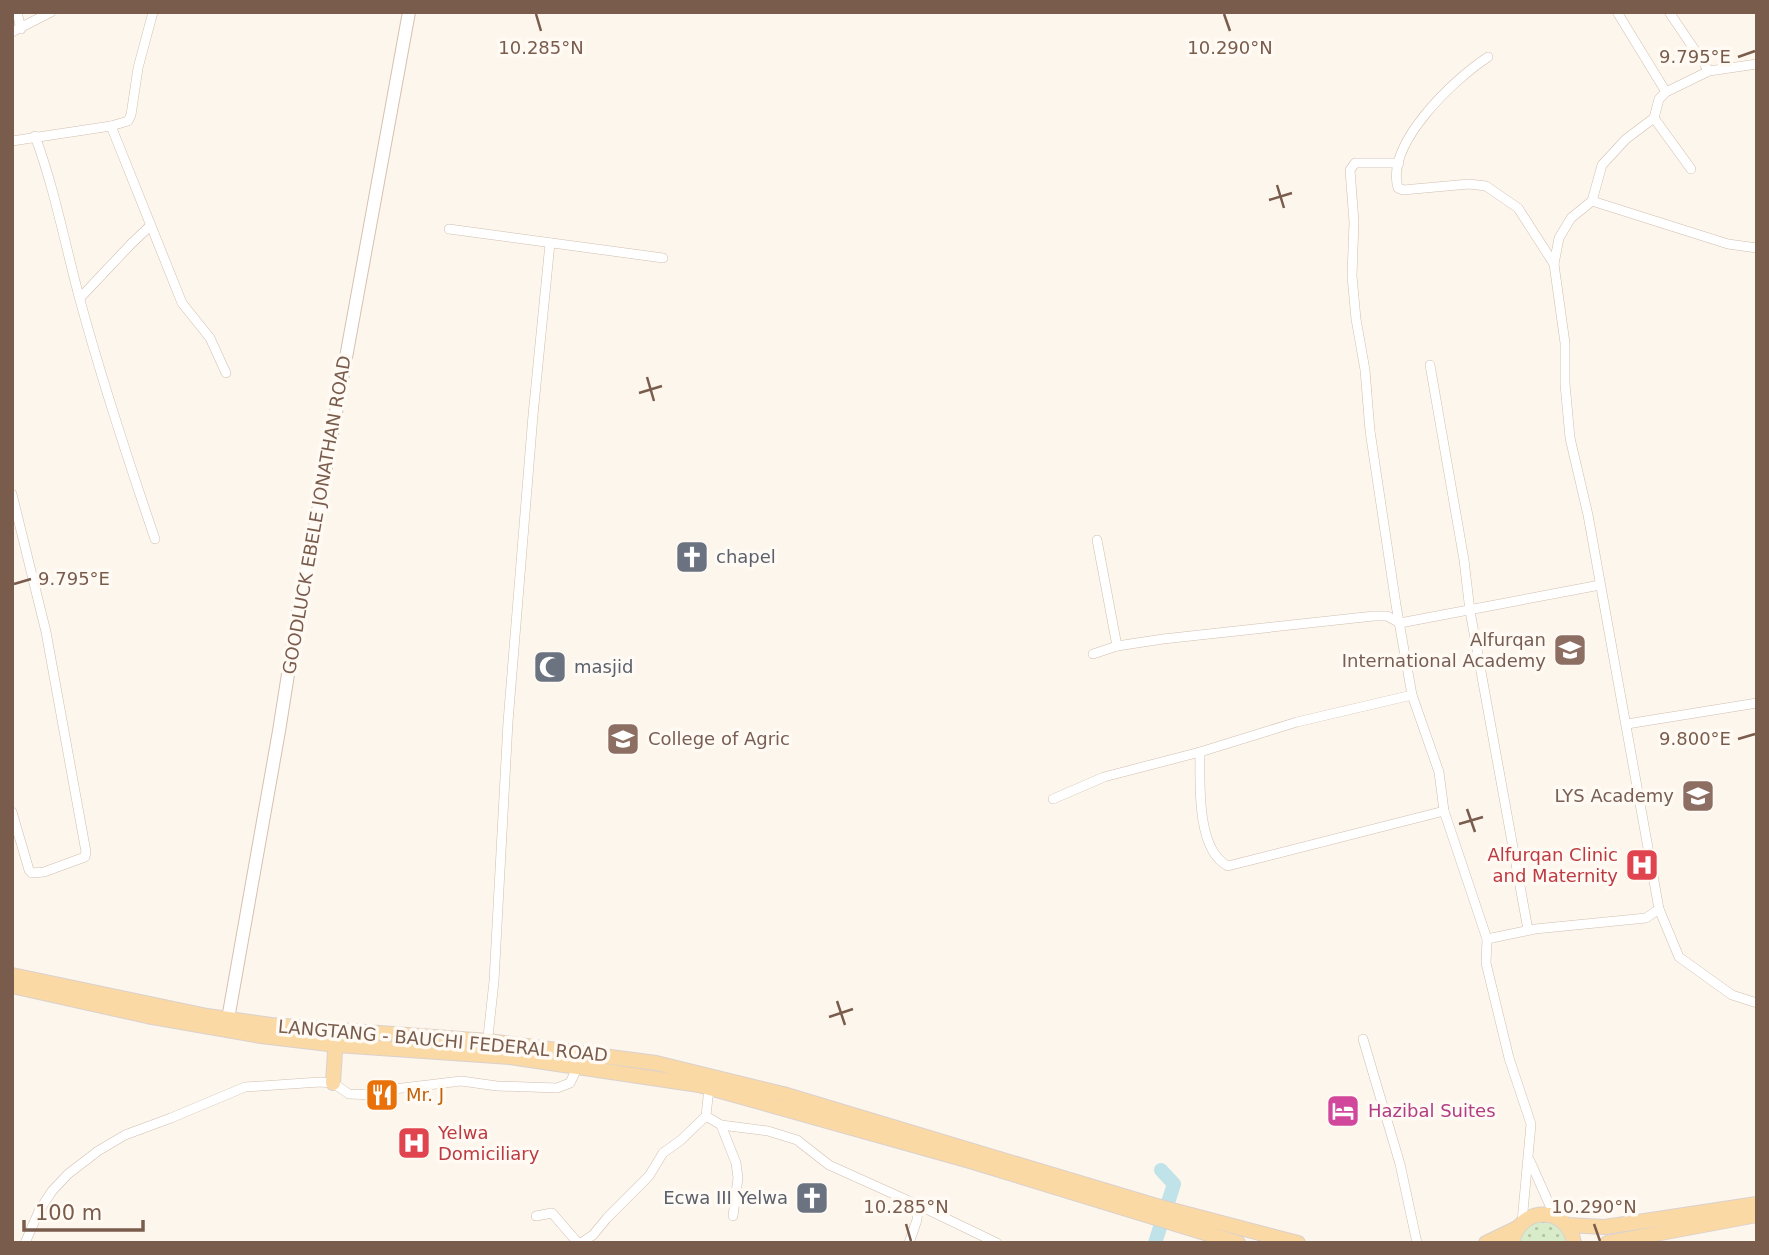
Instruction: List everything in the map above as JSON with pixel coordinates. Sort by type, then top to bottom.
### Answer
[{"type":"main road","name":"GOODLUCK EBELE JONATHAN ROAD","points":[[228,1019],[299,605],[409,12]]},
{"type":"main road","name":"LANGTANG - BAUCHI FEDERAL ROAD","points":[[12,975],[336,1038]]},
{"type":"main road","points":[[12,986],[147,1016],[261,1035],[487,1048],[709,1088],[1150,1211],[1298,1243]]},
{"type":"main road","points":[[333,1083],[336,1038]]},
{"type":"main road","name":"LANGTANG - BAUCHI FEDERAL ROAD","points":[[487,1048],[596,1054],[709,1075],[783,1094],[1150,1211]]},
{"type":"main road","points":[[1486,1243],[1534,1216],[1605,1227],[1757,1203]]},
{"type":"main road","points":[[1607,1243],[1757,1215]]},
{"type":"main road","points":[[1173,1217],[1238,1243]]},
{"type":"main road","points":[[1561,1221],[1574,1243]]},
{"type":"main road","points":[[1512,1243],[1520,1225]]},
{"type":"street","points":[[16,12],[16,31],[51,12]]},
{"type":"street","points":[[12,141],[111,126],[131,118],[139,60],[153,12]]},
{"type":"street","points":[[1617,12],[1666,92]]},
{"type":"street","points":[[1669,12],[1709,71]]},
{"type":"street","points":[[1488,57],[1454,85],[1411,132],[1399,163],[1397,185],[1398,188],[1469,184],[1486,186],[1512,202],[1527,218],[1554,264]]},
{"type":"street","points":[[1757,64],[1709,71],[1666,92],[1659,99],[1654,118],[1626,139],[1602,165],[1592,201],[1571,218],[1559,238],[1554,264],[1565,343],[1565,384],[1570,438],[1588,515],[1659,909],[1679,957],[1732,995],[1757,1003]]},
{"type":"street","points":[[1654,118],[1691,169]]},
{"type":"street","points":[[111,126],[182,303],[210,338],[226,373]]},
{"type":"street","points":[[34,136],[50,178],[79,299],[155,539]]},
{"type":"street","points":[[1399,163],[1352,165],[1349,176],[1354,222],[1352,276],[1356,319],[1365,370],[1370,431],[1412,695],[1439,772],[1444,811],[1487,939],[1486,963],[1509,1058],[1531,1124],[1520,1225]]},
{"type":"street","points":[[1592,201],[1728,244],[1757,248]]},
{"type":"street","points":[[79,299],[150,226]]},
{"type":"street","points":[[449,229],[663,258]]},
{"type":"street","points":[[487,1048],[494,981],[508,722],[550,243]]},
{"type":"street","points":[[1430,365],[1464,560],[1469,611],[1528,930]]},
{"type":"street","points":[[12,494],[46,632],[85,857],[44,872],[32,873],[12,812]]},
{"type":"street","points":[[1097,540],[1117,646]]},
{"type":"street","points":[[1093,654],[1117,646],[1374,615],[1387,616],[1400,623],[1600,585]]},
{"type":"street","points":[[1053,799],[1104,777],[1200,752],[1297,722],[1412,695]]},
{"type":"street","points":[[1627,724],[1757,703]]},
{"type":"street","points":[[1200,752],[1206,837],[1219,862],[1228,866],[1444,811]]},
{"type":"street","points":[[1487,939],[1528,930],[1646,918],[1659,909]]},
{"type":"street","points":[[1363,1039],[1400,1164],[1417,1243]]},
{"type":"street","points":[[25,1243],[39,1211],[52,1191],[68,1174],[98,1151],[125,1135],[245,1087],[333,1083],[349,1094],[375,1095],[386,1090],[461,1081],[497,1086],[558,1088],[570,1083],[578,1066]]},
{"type":"street","points":[[536,1216],[552,1213],[580,1243],[593,1235],[649,1176],[663,1153],[706,1116],[709,1088]]},
{"type":"street","points":[[706,1116],[721,1125],[768,1131],[797,1140],[829,1165],[997,1243]]},
{"type":"street","points":[[721,1125],[736,1163],[738,1178],[733,1216]]},
{"type":"street","points":[[1529,1158],[1561,1221]]},
{"type":"street","points":[[909,1243],[917,1220],[918,1205]]},
{"type":"green space","points":[[1533,1220],[1559,1223],[1570,1243],[1516,1243]]},
{"type":"waterway","points":[[1155,1243],[1174,1184],[1161,1170]]},
{"type":"place","name":"chapel","points":[[692,557]]},
{"type":"place","name":"Alfurqan International Academy","points":[[1570,650]]},
{"type":"place","name":"masjid","points":[[550,667]]},
{"type":"place","name":"College of Agric","points":[[623,739]]},
{"type":"place","name":"LYS Academy","points":[[1698,796]]},
{"type":"place","name":"Alfurqan Clinic and Maternity","points":[[1642,865]]},
{"type":"place","name":"Mr. J","points":[[382,1095]]},
{"type":"place","name":"Hazibal Suites","points":[[1343,1111]]},
{"type":"place","name":"Yelwa Domiciliary","points":[[414,1143]]},
{"type":"place","name":"Ecwa III Yelwa","points":[[812,1198]]}]
